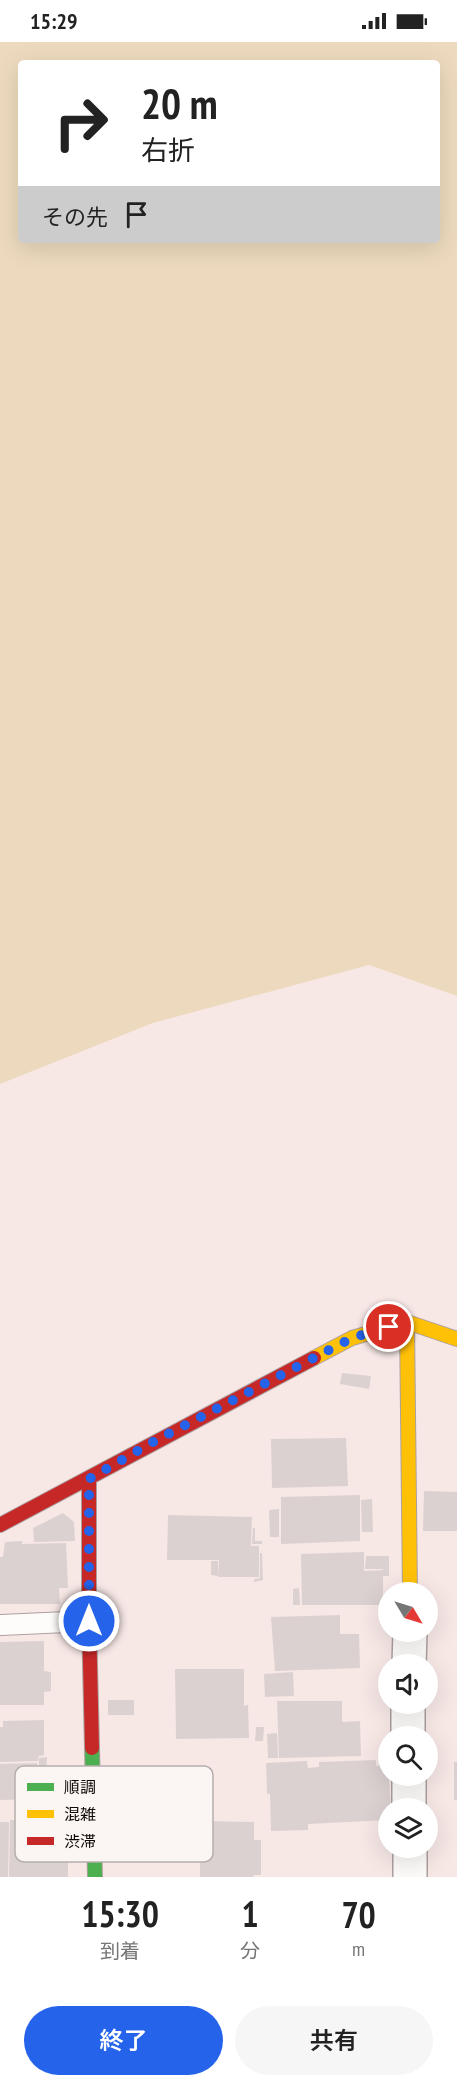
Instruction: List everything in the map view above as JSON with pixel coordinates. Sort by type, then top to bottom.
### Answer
[{"type":"street","points":[[0,1525],[352,1338],[407,1322],[457,1339]]},
{"type":"street","points":[[407,1322],[410,1582]]},
{"type":"street","points":[[89,1479],[92,1766]]},
{"type":"street","points":[[410,1858],[410,1877]]},
{"type":"street","points":[[95,1862],[95,1877]]},
{"type":"lane","points":[[1,1625],[89,1621]]},
{"type":"shaded area","points":[[0,42],[457,42],[457,996],[369,965],[153,1023],[0,1084]]},
{"type":"building","points":[[342,1373],[371,1376],[369,1389],[340,1384]]},
{"type":"building","points":[[346,1438],[348,1486],[272,1488],[271,1439]]},
{"type":"building","points":[[424,1491],[457,1492],[457,1531],[423,1531]]},
{"type":"building","points":[[360,1495],[360,1541],[281,1544],[281,1497]]},
{"type":"building","points":[[372,1499],[373,1532],[362,1532],[361,1500]]},
{"type":"building","points":[[279,1509],[279,1537],[270,1537],[269,1510]]},
{"type":"building","points":[[63,1513],[74,1522],[75,1541],[34,1542],[33,1528]]},
{"type":"building","points":[[168,1515],[252,1517],[251,1546],[259,1546],[259,1577],[218,1577],[219,1560],[167,1560]]},
{"type":"building","points":[[253,1528],[255,1528],[255,1541],[262,1541],[262,1544],[252,1544]]},
{"type":"building","points":[[22,1541],[22,1544],[66,1543],[68,1588],[59,1588],[60,1604],[0,1604],[0,1557],[3,1557],[5,1542]]},
{"type":"building","points":[[364,1552],[364,1571],[383,1570],[365,1569],[366,1556],[389,1556],[389,1576],[383,1576],[383,1582],[378,1582],[378,1605],[302,1605],[301,1554]]},
{"type":"building","points":[[260,1553],[262,1553],[263,1580],[254,1582],[254,1579],[260,1578]]},
{"type":"building","points":[[211,1561],[218,1561],[218,1576],[211,1575]]},
{"type":"building","points":[[299,1588],[300,1605],[293,1605],[293,1589]]},
{"type":"building","points":[[340,1615],[340,1634],[359,1634],[360,1668],[275,1671],[271,1617]]},
{"type":"building","points":[[44,1641],[44,1671],[51,1672],[51,1691],[44,1692],[44,1705],[0,1705],[0,1642]]},
{"type":"building","points":[[175,1669],[244,1669],[244,1706],[248,1705],[249,1738],[176,1739]]},
{"type":"building","points":[[293,1672],[294,1696],[265,1697],[264,1674]]},
{"type":"building","points":[[108,1700],[134,1700],[134,1715],[108,1715]]},
{"type":"building","points":[[277,1701],[342,1701],[342,1722],[360,1721],[361,1756],[279,1758]]},
{"type":"building","points":[[44,1720],[44,1755],[39,1756],[39,1754],[38,1761],[0,1762],[0,1727],[3,1727],[3,1721]]},
{"type":"building","points":[[256,1727],[264,1727],[263,1741],[255,1741]]},
{"type":"building","points":[[277,1733],[278,1758],[268,1758],[267,1734]]},
{"type":"building","points":[[47,1757],[46,1766],[39,1766],[39,1758]]},
{"type":"building","points":[[376,1760],[378,1786],[389,1786],[390,1798],[378,1798],[378,1820],[308,1824],[308,1830],[271,1831],[266,1763],[307,1761],[308,1768],[319,1767],[319,1762]]},
{"type":"building","points":[[454,1762],[457,1762],[457,1800],[454,1800]]},
{"type":"building","points":[[37,1763],[37,1766],[15,1766],[15,1800],[0,1800],[0,1764]]},
{"type":"building","points":[[10,1820],[15,1820],[15,1862],[68,1862],[68,1877],[9,1877]]},
{"type":"building","points":[[213,1821],[254,1822],[254,1840],[261,1840],[261,1875],[200,1877],[200,1862],[213,1862]]},
{"type":"building","points":[[0,1822],[9,1822],[8,1877],[0,1877]]},
{"type":"traffic: fast","points":[[92,1748],[92,1766]]},
{"type":"traffic: fast","points":[[95,1862],[95,1877]]},
{"type":"traffic: slow","points":[[407,1322],[410,1582]]},
{"type":"traffic: slow","points":[[314,1358],[352,1338],[407,1322],[457,1339]]},
{"type":"traffic: jam","points":[[0,1525],[314,1358]]},
{"type":"traffic: jam","points":[[89,1479],[92,1748]]},
{"type":"route","points":[[89,1621],[89,1479],[151,1443],[352,1338],[389,1327]]}]
